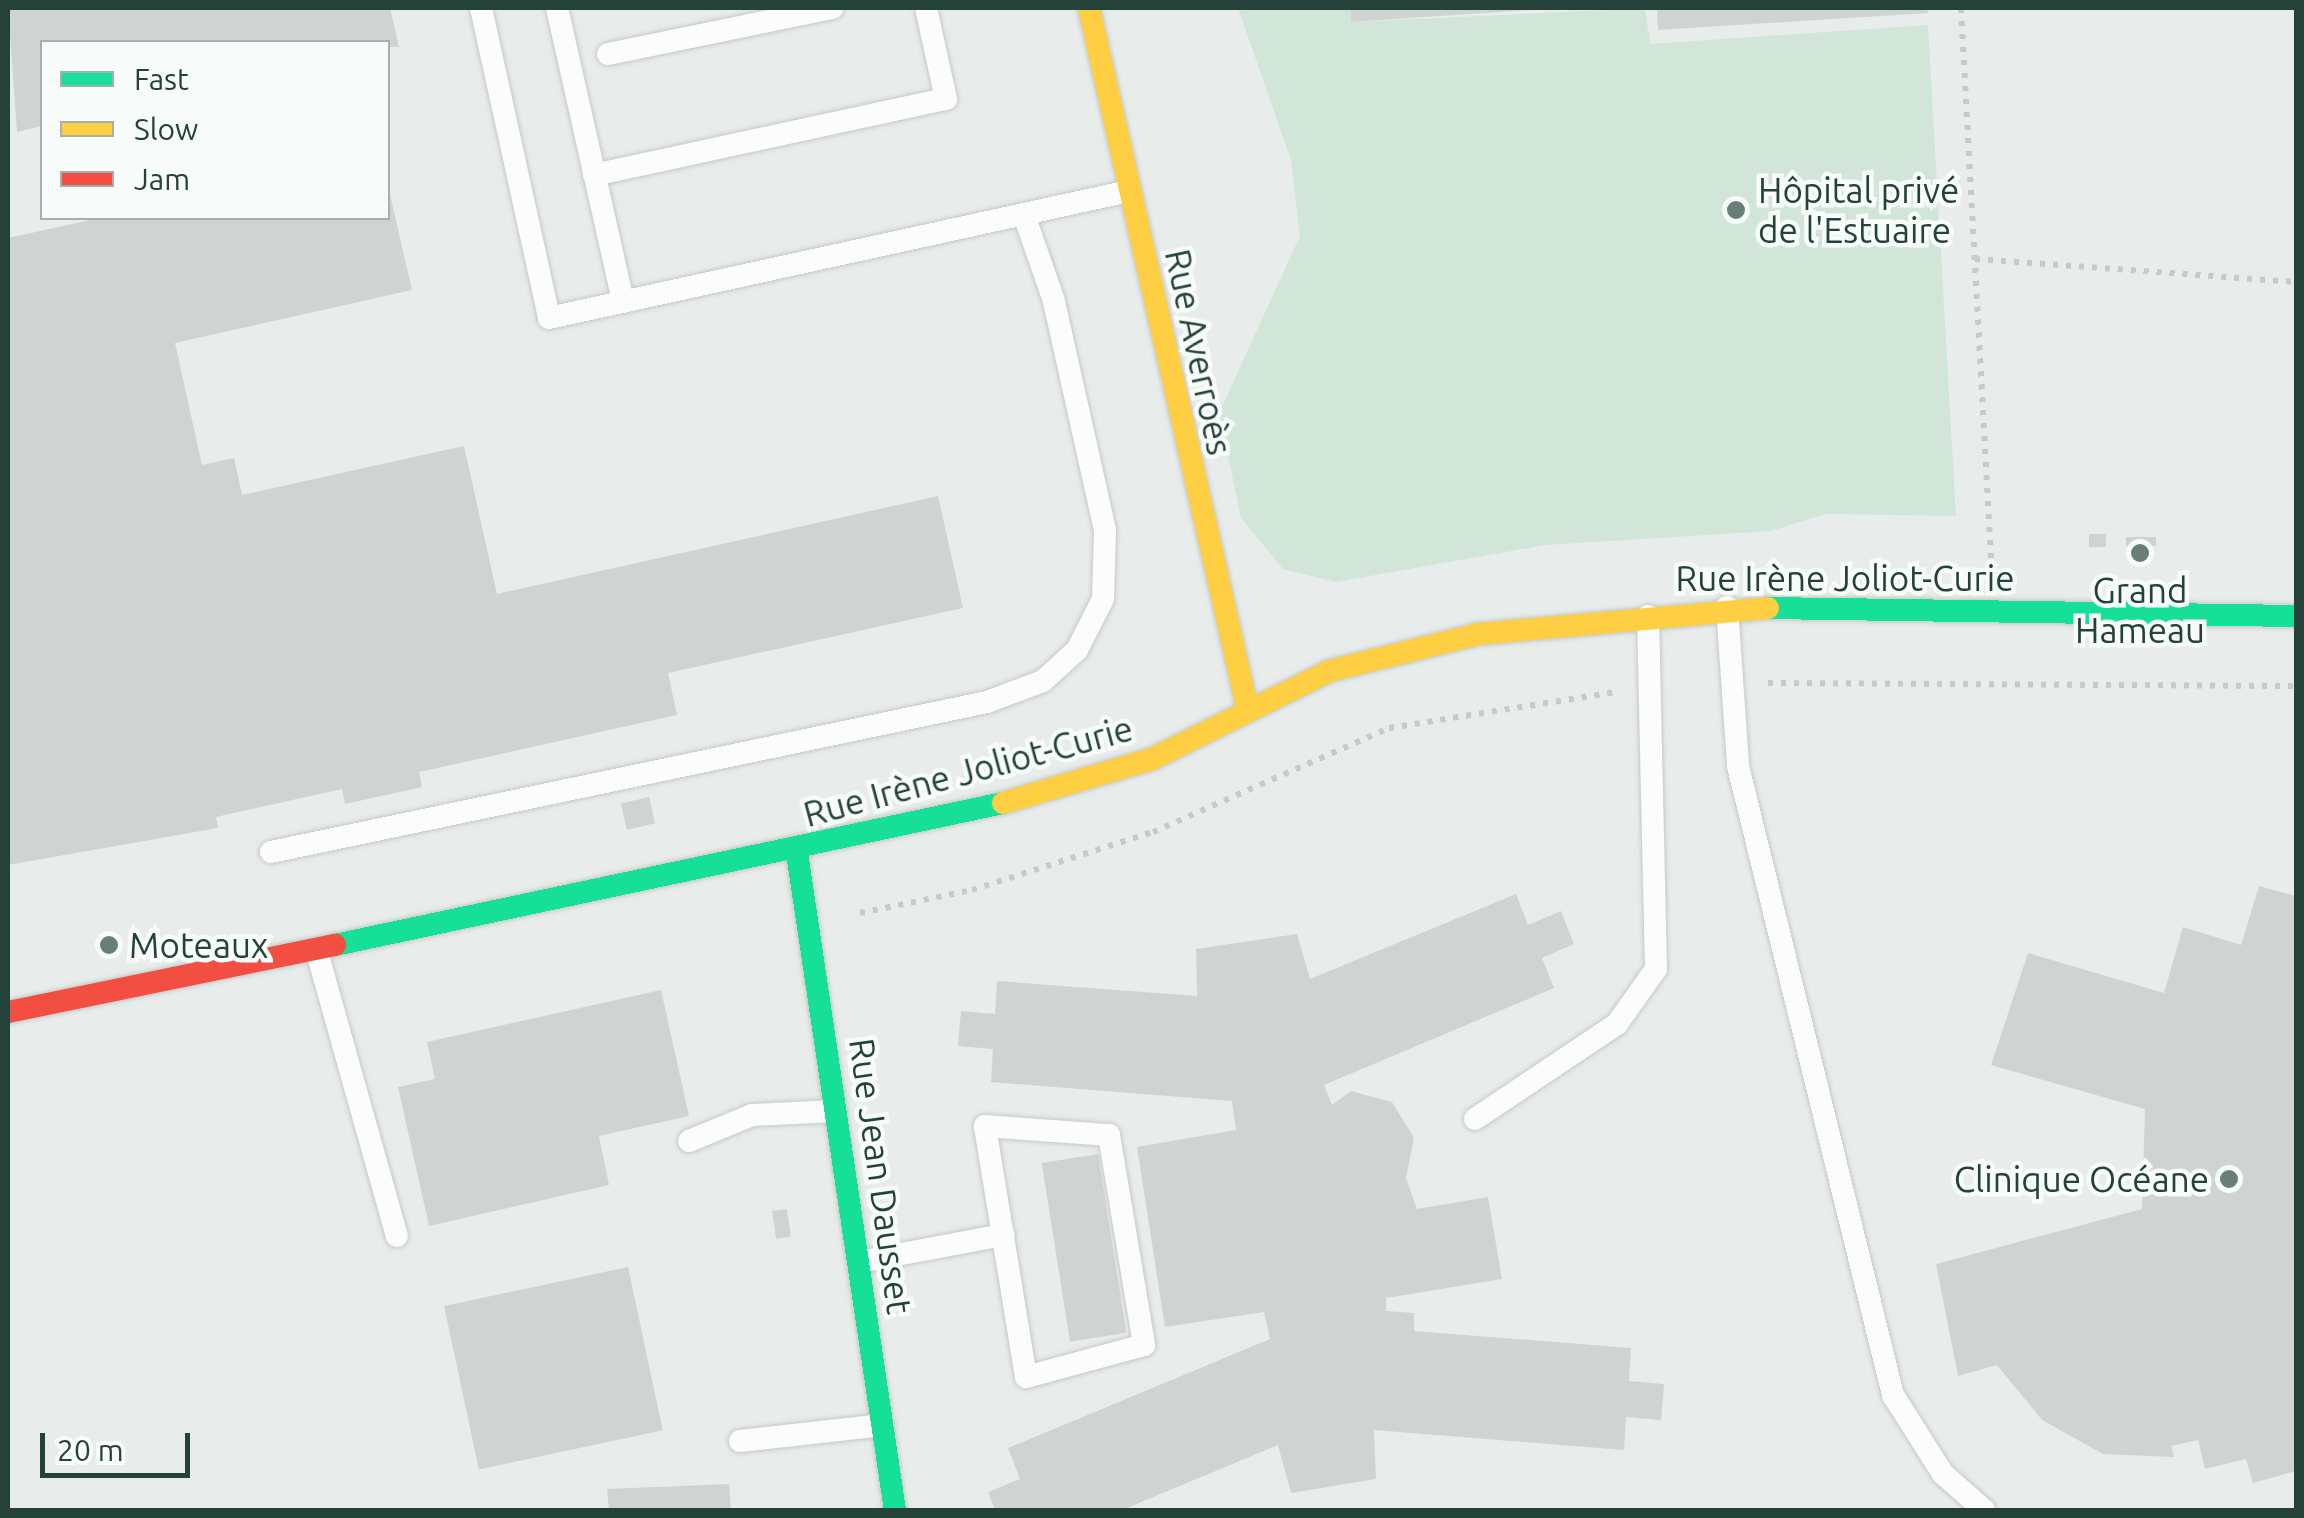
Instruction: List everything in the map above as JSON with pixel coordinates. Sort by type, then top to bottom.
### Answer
[{"type":"street","name":"Rue Averroès","points":[[1089,8],[1248,711]]},
{"type":"street","name":"Rue Irène Joliot-Curie","points":[[8,1012],[797,853],[1057,790],[1152,760],[1248,711],[1374,658],[1648,612],[1726,607],[2296,616]]},
{"type":"street","name":"Rue Jean Dausset","points":[[797,853],[895,1510]]},
{"type":"lane","points":[[481,8],[549,318],[1129,191]]},
{"type":"lane","points":[[557,8],[623,302]]},
{"type":"lane","points":[[608,54],[832,8]]},
{"type":"lane","points":[[594,176],[946,99],[926,8]]},
{"type":"lane","points":[[271,852],[987,702],[1043,680],[1078,650],[1104,599],[1105,530],[1054,301],[1024,214]]},
{"type":"lane","points":[[1726,607],[1738,766],[1893,1395],[1942,1474],[1984,1510]]},
{"type":"lane","points":[[1476,1119],[1617,1024],[1656,969],[1653,688],[1648,612]]},
{"type":"lane","points":[[317,952],[397,1236]]},
{"type":"lane","points":[[690,1141],[752,1115],[836,1111]]},
{"type":"lane","points":[[985,1126],[1109,1134],[1144,1345],[1026,1376],[1003,1234],[985,1126]]},
{"type":"lane","points":[[858,1262],[1003,1234]]},
{"type":"lane","points":[[740,1441],[883,1425]]},
{"type":"path","points":[[1960,8],[1994,614]]},
{"type":"path","points":[[1975,259],[2296,282]]},
{"type":"path","points":[[1731,682],[2296,686]]},
{"type":"path","points":[[810,924],[1079,857],[1389,728],[1653,688]]},
{"type":"green space","name":"Hôpital privé de l'Estuaire","points":[[1238,8],[1351,8],[1352,22],[1645,8],[1650,44],[1928,25],[1956,516],[1826,514],[1771,531],[1546,545],[1336,582],[1283,569],[1241,518],[1219,413],[1300,236],[1291,160]]},
{"type":"building","points":[[8,8],[390,8],[399,47],[390,47],[390,40],[40,40],[40,126],[17,132]]},
{"type":"building","points":[[1351,8],[1531,8],[1531,10],[1351,22]]},
{"type":"building","points":[[1657,8],[1927,8],[1928,13],[1658,30]]},
{"type":"building","points":[[390,194],[412,290],[175,343],[202,465],[234,458],[242,495],[464,446],[497,594],[938,496],[963,608],[668,673],[677,715],[419,772],[422,787],[345,804],[342,789],[216,817],[218,828],[8,865],[8,238],[91,220],[390,220]]},
{"type":"building","points":[[2089,534],[2106,534],[2106,547],[2089,547]]},
{"type":"building","points":[[2126,537],[2156,537],[2156,546],[2126,546]]},
{"type":"building","points":[[649,797],[655,823],[627,830],[621,804]]},
{"type":"building","name":"Clinique Océane","points":[[2259,886],[2296,896],[2296,1471],[2253,1483],[2246,1459],[2205,1469],[2198,1440],[2171,1446],[2174,1457],[2103,1454],[2042,1420],[1997,1365],[1958,1376],[1936,1264],[2142,1209],[2145,1109],[1991,1065],[2028,953],[2164,993],[2183,927],[2241,945]]},
{"type":"building","points":[[1516,894],[1528,925],[1561,911],[1574,944],[1542,958],[1554,988],[1324,1085],[1332,1105],[1351,1091],[1392,1102],[1414,1138],[1406,1178],[1417,1209],[1488,1197],[1502,1279],[1386,1298],[1386,1311],[1414,1313],[1414,1331],[1631,1348],[1629,1381],[1664,1384],[1661,1420],[1626,1417],[1624,1450],[1374,1430],[1376,1479],[1291,1493],[1278,1445],[1122,1510],[995,1510],[988,1492],[1020,1479],[1008,1448],[1270,1339],[1264,1312],[1165,1327],[1137,1147],[1236,1130],[1232,1101],[991,1082],[993,1049],[958,1046],[961,1011],[995,1014],[997,981],[1197,996],[1196,949],[1297,934],[1310,979]]},
{"type":"building","points":[[661,990],[689,1116],[599,1136],[609,1185],[429,1226],[398,1087],[435,1079],[427,1042]]},
{"type":"building","points":[[1098,1154],[1126,1333],[1070,1342],[1042,1163]]},
{"type":"building","points":[[787,1209],[791,1237],[776,1239],[772,1211]]},
{"type":"building","points":[[628,1267],[663,1430],[479,1469],[444,1306]]},
{"type":"building","points":[[729,1484],[731,1510],[609,1510],[607,1489]]},
{"type":"traffic: fast","points":[[1768,608],[2296,616]]},
{"type":"traffic: fast","points":[[335,945],[1003,803]]},
{"type":"traffic: fast","points":[[797,853],[895,1510]]},
{"type":"traffic: slow","points":[[1089,8],[1248,711]]},
{"type":"traffic: slow","points":[[1003,803],[1152,759],[1329,671],[1478,634],[1768,608]]},
{"type":"traffic: jam","points":[[8,1012],[335,945]]},
{"type":"place","name":"Hôpital privé de l'Estuaire","points":[[1736,210]]},
{"type":"place","name":"Grand Hameau","points":[[2140,553]]},
{"type":"place","name":"Moteaux","points":[[109,945]]},
{"type":"place","name":"Clinique Océane","points":[[2229,1179]]}]
